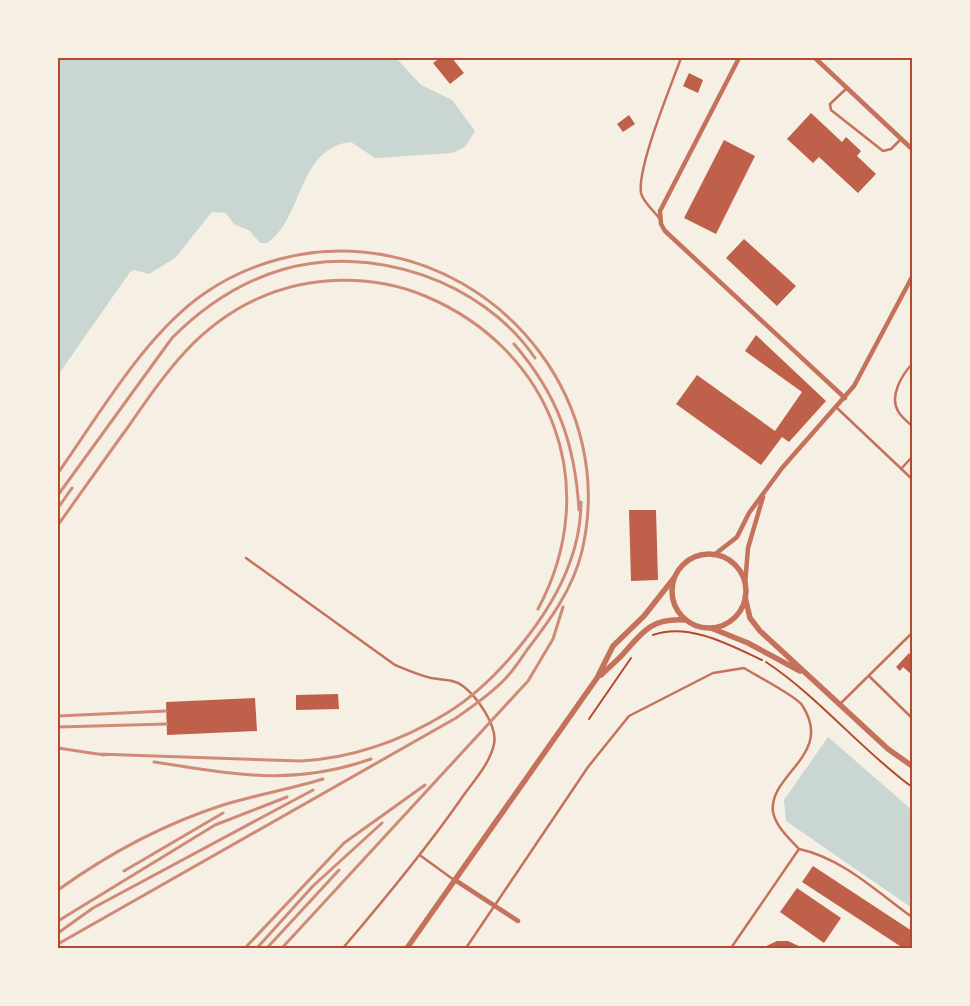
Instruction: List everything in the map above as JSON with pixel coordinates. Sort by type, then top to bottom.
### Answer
[{"type":"street","points":[[739,58],[663,206],[660,220],[665,231],[845,398]]},
{"type":"street","points":[[814,58],[912,149]]},
{"type":"street","points":[[407,948],[597,678],[613,646],[644,616],[682,566],[691,559],[714,555],[737,537],[749,514],[791,456],[845,398],[858,378],[912,277]]},
{"type":"street","points":[[764,493],[748,548],[745,585],[748,613],[756,627],[806,674],[888,749],[912,766]]},
{"type":"street","points":[[714,555],[726,559],[736,566],[745,585]]},
{"type":"street","points":[[674,578],[672,591],[674,603],[686,620],[698,627],[711,628],[748,643],[806,674]]},
{"type":"street","points":[[711,628],[723,625],[734,618],[741,609],[745,597]]},
{"type":"street","points":[[597,678],[623,655],[645,629],[663,621],[686,620]]},
{"type":"street","points":[[455,880],[518,921]]},
{"type":"lane","points":[[660,220],[642,196],[640,181],[681,58]]},
{"type":"lane","points":[[847,88],[830,104],[832,110],[883,151],[891,149],[901,139]]},
{"type":"lane","points":[[912,364],[905,372],[897,389],[896,403],[898,411],[912,426]]},
{"type":"lane","points":[[836,408],[912,479]]},
{"type":"lane","points":[[901,469],[912,457]]},
{"type":"lane","points":[[246,558],[395,665],[412,673],[456,681],[478,702],[491,722],[495,743],[490,756],[421,856],[343,948]]},
{"type":"lane","points":[[840,704],[912,633]]},
{"type":"lane","points":[[466,948],[588,767],[629,716],[713,673],[744,668],[801,704],[811,731],[810,746],[775,796],[773,811],[778,825],[799,849],[818,853],[839,865],[912,917]]},
{"type":"lane","points":[[869,676],[912,718]]},
{"type":"lane","points":[[731,948],[799,849]]},
{"type":"lane","points":[[421,856],[455,880]]},
{"type":"path","points":[[647,639],[665,630],[683,630],[733,646],[766,662],[809,693],[878,759],[912,787]]},
{"type":"path","points":[[589,719],[631,657]]},
{"type":"shaded area","points":[[58,58],[396,58],[421,85],[452,100],[475,131],[465,147],[452,153],[375,158],[351,142],[333,147],[320,157],[310,170],[288,218],[279,232],[267,243],[260,243],[250,231],[234,224],[226,213],[212,212],[175,258],[149,274],[134,270],[130,272],[58,375]]},
{"type":"shaded area","points":[[828,737],[912,810],[912,908],[786,821],[784,800]]},
{"type":"building","points":[[440,58],[452,58],[464,73],[450,84],[433,63]]},
{"type":"building","points":[[689,73],[703,80],[698,93],[683,86]]},
{"type":"building","points":[[811,113],[842,142],[846,137],[861,151],[857,156],[876,174],[858,193],[819,157],[813,163],[787,139]]},
{"type":"building","points":[[629,115],[635,124],[623,132],[617,124]]},
{"type":"building","points":[[724,140],[755,156],[716,234],[684,218]]},
{"type":"building","points":[[744,239],[796,286],[777,306],[726,258]]},
{"type":"building","points":[[756,335],[826,401],[789,442],[782,437],[761,465],[676,404],[697,375],[775,431],[802,392],[745,351]]},
{"type":"building","points":[[629,510],[656,510],[658,580],[631,581]]},
{"type":"building","points":[[909,653],[912,657],[911,674],[903,667],[900,671],[896,667]]},
{"type":"building","points":[[338,694],[339,709],[296,710],[296,695]]},
{"type":"building","points":[[255,698],[257,731],[167,735],[166,702]]},
{"type":"building","points":[[813,866],[912,931],[912,948],[898,948],[900,946],[802,882]]},
{"type":"building","points":[[797,888],[841,918],[824,943],[780,912]]},
{"type":"building","points":[[777,941],[788,941],[803,948],[762,948]]},
{"type":"railway","points":[[58,473],[143,352],[183,310],[222,282],[260,265],[300,255],[341,251],[362,252],[415,263],[463,284],[505,314],[540,352],[566,396],[582,445],[588,497],[582,551],[567,591],[552,616],[508,676],[494,690],[456,718],[58,944]]},
{"type":"railway","points":[[58,495],[172,338],[196,316],[222,297],[265,275],[281,270],[315,263],[351,261],[387,265],[422,275],[455,289],[485,308],[513,331],[535,358]]},
{"type":"railway","points":[[58,525],[169,371],[183,354],[216,323],[235,310],[257,299],[298,285],[341,280],[384,284],[425,296],[469,320],[506,350],[534,386],[554,426],[565,470],[566,516],[557,562],[538,609]]},
{"type":"railway","points":[[514,344],[542,382],[561,421],[573,463],[579,510]]},
{"type":"railway","points":[[58,508],[72,488]]},
{"type":"railway","points":[[97,754],[301,761],[358,752],[395,739],[430,723],[466,700],[484,684],[536,626],[550,604],[570,562],[578,532],[581,502]]},
{"type":"railway","points":[[282,948],[528,681],[553,639],[563,607]]},
{"type":"railway","points":[[58,716],[166,711]]},
{"type":"railway","points":[[58,727],[167,724]]},
{"type":"railway","points":[[58,748],[104,755]]},
{"type":"railway","points":[[154,762],[210,771],[262,776],[315,773],[342,768],[371,759]]},
{"type":"railway","points":[[58,890],[117,852],[179,821],[223,805],[323,779]]},
{"type":"railway","points":[[245,948],[344,843],[425,785]]},
{"type":"railway","points":[[58,933],[93,908],[313,790]]},
{"type":"railway","points":[[58,921],[215,825],[287,797]]},
{"type":"railway","points":[[124,871],[223,813]]},
{"type":"railway","points":[[257,948],[313,886],[382,823]]},
{"type":"railway","points":[[267,948],[339,870]]}]
